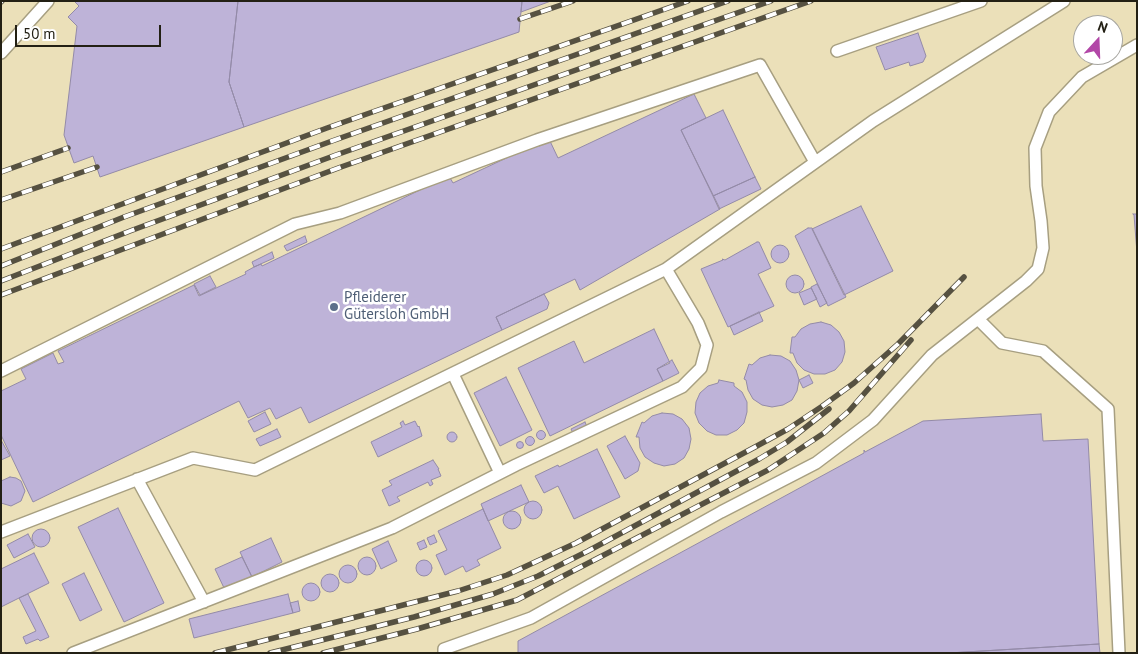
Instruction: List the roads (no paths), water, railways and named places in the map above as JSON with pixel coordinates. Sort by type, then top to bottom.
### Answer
[{"type":"lane","points":[[1,52],[48,1]]},
{"type":"lane","points":[[837,51],[981,1]]},
{"type":"lane","points":[[1,532],[193,458],[255,470],[666,269],[873,121],[1064,1]]},
{"type":"lane","points":[[444,653],[444,649],[531,618],[721,512],[816,463],[873,420],[932,355],[1038,269],[1043,248],[1042,221],[1036,186],[1035,148],[1049,112],[1082,77],[1137,46]]},
{"type":"lane","points":[[1,371],[295,224],[340,213],[537,140],[760,65],[815,162]]},
{"type":"lane","points":[[73,653],[392,528],[500,473],[682,387],[701,368],[706,345],[698,323],[666,269]]},
{"type":"lane","points":[[978,319],[1002,343],[1043,351],[1108,409],[1119,653]]},
{"type":"lane","points":[[452,374],[500,473]]},
{"type":"lane","points":[[137,479],[204,602]]},
{"type":"railway","points":[[520,19],[573,1]]},
{"type":"railway","points":[[1,249],[327,128],[688,1]]},
{"type":"railway","points":[[1,266],[124,217],[332,141],[728,1]]},
{"type":"railway","points":[[1,281],[336,155],[771,1]]},
{"type":"railway","points":[[1,295],[341,167],[811,1]]},
{"type":"railway","points":[[1,172],[68,148]]},
{"type":"railway","points":[[1,200],[97,167]]},
{"type":"railway","points":[[215,653],[458,591],[507,575],[576,543],[788,429],[821,407],[854,383],[898,344],[964,277]]},
{"type":"railway","points":[[323,653],[417,629],[517,600],[768,470],[824,433],[849,411],[911,340]]},
{"type":"railway","points":[[270,653],[414,617],[493,594],[538,576],[759,459],[787,442],[829,409]]},
{"type":"place","name":"Pfleiderer Gütersloh GmbH","points":[[334,307]]}]
